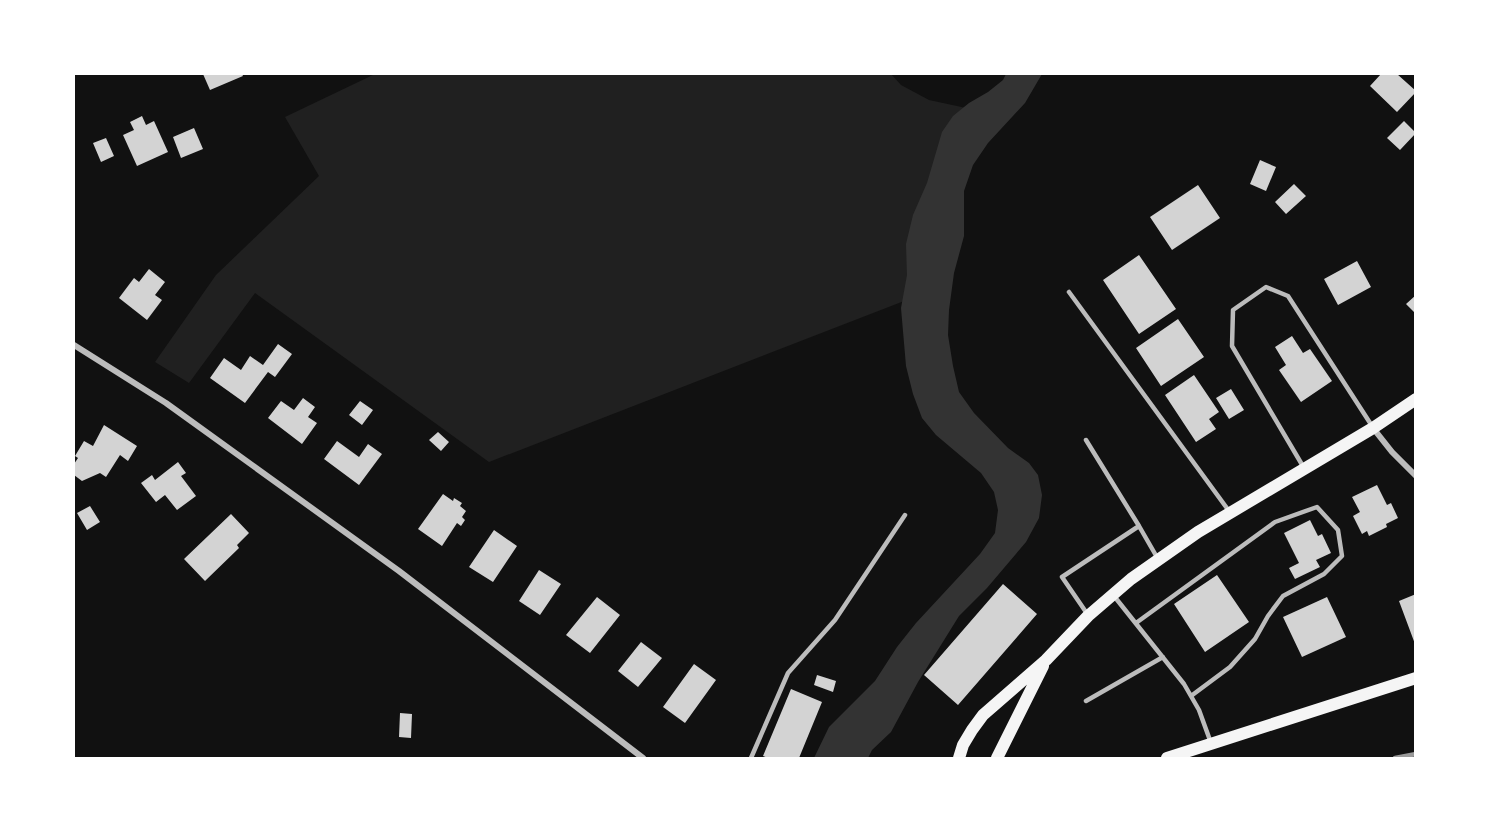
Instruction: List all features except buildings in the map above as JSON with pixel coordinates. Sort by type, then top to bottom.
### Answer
[{"type":"main road","points":[[958,759],[967,737],[983,715],[1046,660],[1088,616],[1113,594],[1158,559],[1230,513],[1373,428],[1416,399]]},
{"type":"main road","points":[[997,759],[1046,660]]},
{"type":"main road","points":[[1167,759],[1416,678]]},
{"type":"street","points":[[74,345],[166,403],[399,571],[643,759]]},
{"type":"street","points":[[1373,428],[1392,452],[1416,476]]},
{"type":"lane","points":[[1304,469],[1232,346],[1233,310],[1266,287],[1288,296],[1373,428]]},
{"type":"lane","points":[[1069,292],[1230,513]]},
{"type":"lane","points":[[1086,440],[1158,559]]},
{"type":"lane","points":[[1137,624],[1275,522],[1317,507],[1338,530],[1342,556],[1324,574],[1283,596],[1255,639],[1230,667],[1191,696]]},
{"type":"lane","points":[[751,759],[789,673],[835,620],[905,515]]},
{"type":"lane","points":[[1088,616],[1062,576],[1139,526]]},
{"type":"lane","points":[[1113,594],[1176,672],[1202,718],[1211,745]]},
{"type":"lane","points":[[1086,701],[1163,657]]},
{"type":"shaded area","points":[[375,74],[891,74],[901,85],[929,100],[980,111],[917,296],[489,462],[255,293],[189,383],[155,362],[216,275],[319,176],[285,117]]},
{"type":"shaded area","points":[[1006,74],[1042,74],[1025,103],[988,143],[973,165],[964,191],[964,236],[954,273],[948,335],[959,392],[974,413],[1008,448],[1029,463],[1038,475],[1042,495],[1039,518],[1026,542],[987,588],[959,616],[918,682],[891,732],[872,750],[868,758],[814,758],[829,727],[875,681],[916,623],[980,554],[995,533],[998,510],[994,492],[981,473],[936,435],[922,418],[906,366],[901,308],[907,275],[906,244],[913,215],[927,183],[942,132],[953,116],[988,92],[1003,80]]},
{"type":"railway","points":[[1395,758],[1416,754]]}]
